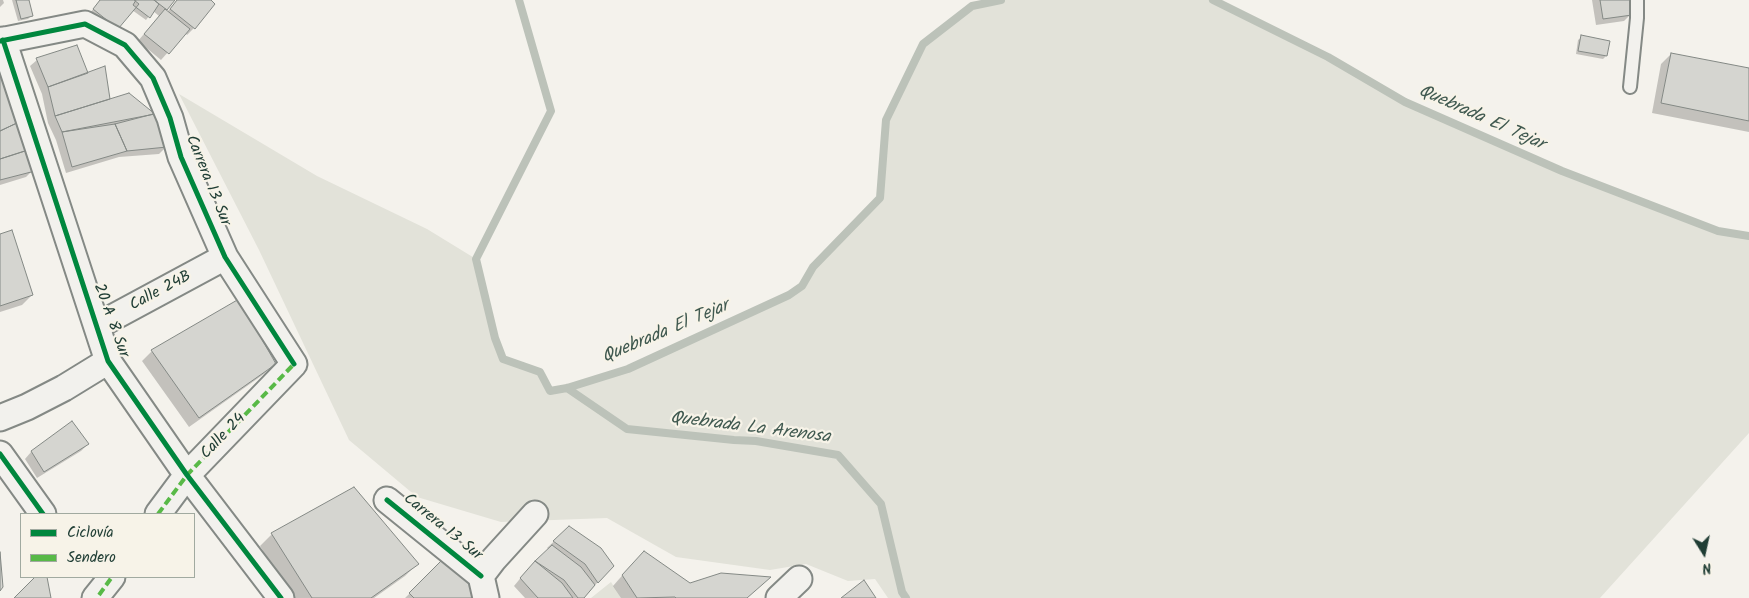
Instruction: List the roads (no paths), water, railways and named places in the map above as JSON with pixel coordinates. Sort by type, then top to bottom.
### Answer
[{"type":"street","name":"20 A 8 Sur","points":[[84,24],[2,41],[108,361],[187,475],[281,598]]},
{"type":"street","name":"Carrera 13 Sur","points":[[84,24],[125,45],[153,78],[170,118],[180,157],[225,258],[294,364]]},
{"type":"street","name":"Calle 24B","points":[[97,326],[225,258]]},
{"type":"street","points":[[0,418],[64,388],[108,361]]},
{"type":"street","name":"Calle 24","points":[[159,513],[187,475],[294,364]]},
{"type":"street","points":[[0,454],[42,513]]},
{"type":"street","name":"Carrera 13 Sur","points":[[387,500],[483,587]]},
{"type":"street","points":[[483,587],[494,559],[535,514]]},
{"type":"street","points":[[778,598],[799,579]]},
{"type":"lane","points":[[1630,87],[1637,0]]},
{"type":"waterway","name":"Quebrada El Tejar","points":[[519,0],[551,111],[476,259],[495,338],[503,359],[540,372],[550,391],[567,388],[628,369],[789,295],[802,286],[813,267],[880,198],[886,120],[923,44],[972,6],[1001,0]]},
{"type":"waterway","name":"Quebrada El Tejar","points":[[1213,0],[1328,57],[1405,102],[1562,171],[1718,231],[1749,236]]},
{"type":"waterway","name":"Quebrada La Arenosa","points":[[567,388],[627,429],[756,441],[838,455],[881,504],[902,592],[906,598]]}]
